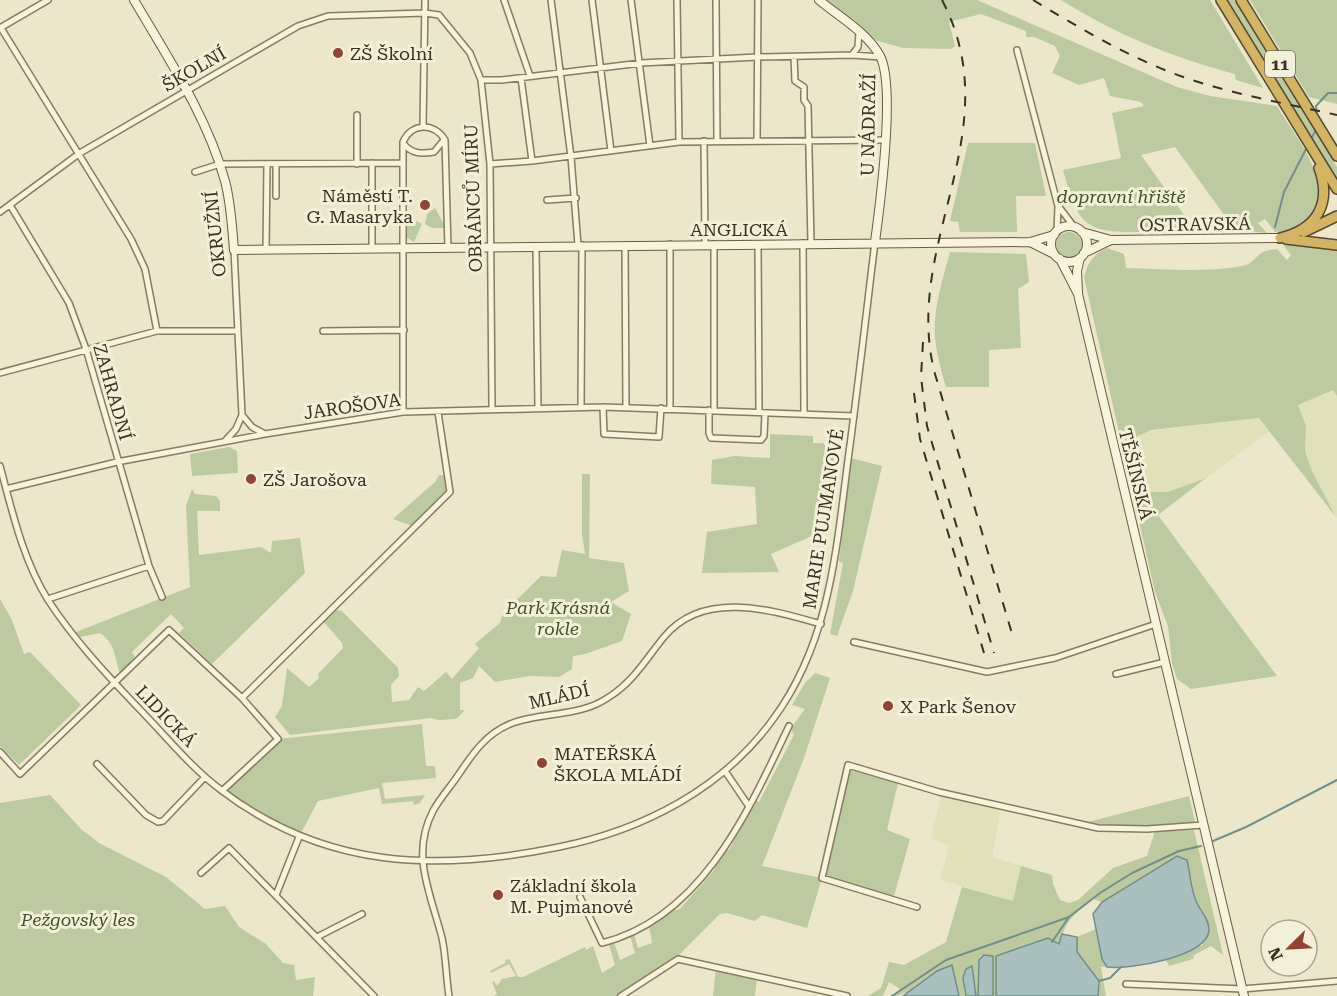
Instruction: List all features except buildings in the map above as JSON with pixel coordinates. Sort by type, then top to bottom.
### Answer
[{"type":"highway","name":"11","points":[[1221,0],[1337,189]]},
{"type":"highway","name":"11","points":[[1241,0],[1337,156]]},
{"type":"highway","points":[[1284,238],[1313,221],[1324,201],[1324,183],[1311,146]]},
{"type":"highway","points":[[1284,238],[1311,230],[1337,216]]},
{"type":"highway","points":[[1284,238],[1337,245]]},
{"type":"street","points":[[48,0],[0,28],[80,153],[131,239],[146,269],[157,332]]},
{"type":"street","name":"OKRUŽNÍ","points":[[134,0],[187,90],[220,164],[230,207],[234,250],[242,415]]},
{"type":"street","points":[[423,126],[425,0]]},
{"type":"street","points":[[504,0],[530,76]]},
{"type":"street","points":[[551,0],[580,245],[581,406]]},
{"type":"street","points":[[592,0],[611,151]]},
{"type":"street","points":[[631,0],[650,146]]},
{"type":"street","points":[[678,0],[677,61],[680,142]]},
{"type":"street","points":[[716,0],[717,141]]},
{"type":"street","points":[[757,140],[758,0]]},
{"type":"street","name":"U NÁDRAŽÍ","points":[[819,0],[859,33],[881,57],[884,73],[885,140],[875,242]]},
{"type":"street","name":"ŠKOLNÍ","points":[[0,212],[80,153],[313,20],[358,15],[425,13]]},
{"type":"street","name":"OBRÁNCŮ MÍRU","points":[[425,13],[439,15],[456,35],[470,53],[481,80],[490,164],[492,408]]},
{"type":"street","points":[[852,55],[858,47],[859,33]]},
{"type":"street","points":[[1017,50],[1058,206],[1055,233],[1051,245],[1057,257],[1071,262],[1082,255],[1086,242],[1079,230],[1058,206]]},
{"type":"street","points":[[481,80],[521,78],[640,63],[757,57],[852,55],[881,57]]},
{"type":"street","points":[[794,57],[795,81],[804,87],[804,100],[808,106],[810,141],[804,413]]},
{"type":"street","points":[[521,78],[532,161]]},
{"type":"street","points":[[357,115],[357,164]]},
{"type":"street","points":[[402,412],[404,249],[402,142],[413,129],[423,126],[434,129],[445,140],[448,248]]},
{"type":"street","points":[[402,142],[408,149],[423,154],[434,153],[445,140]]},
{"type":"street","points":[[490,164],[532,161],[680,142],[885,140]]},
{"type":"street","points":[[704,141],[705,244]]},
{"type":"street","points":[[372,163],[372,249]]},
{"type":"street","points":[[195,172],[220,164],[403,163]]},
{"type":"street","points":[[266,250],[267,164]]},
{"type":"street","points":[[276,164],[276,196]]},
{"type":"street","points":[[547,200],[576,198]]},
{"type":"street","name":"ZAHRADNÍ","points":[[10,205],[69,303],[86,349],[149,566],[162,597]]},
{"type":"street","points":[[1055,233],[1065,227],[1079,230]]},
{"type":"street","name":"OSTRAVSKÁ","points":[[1079,230],[1111,240],[1284,238]]},
{"type":"street","name":"ANGLICKÁ","points":[[404,249],[875,242],[1030,243],[1055,233]]},
{"type":"street","name":"OSTRAVSKÁ","points":[[1082,255],[1111,240]]},
{"type":"street","name":"MARIE PUJMANOVÉ","points":[[422,863],[506,857],[588,841],[663,813],[725,771],[752,745],[774,718],[807,664],[821,624],[833,574],[875,242]]},
{"type":"street","name":"ANGLICKÁ","points":[[1030,243],[1057,257]]},
{"type":"street","points":[[670,244],[670,408]]},
{"type":"street","points":[[714,244],[712,410],[709,433],[711,438],[761,440],[764,436],[758,244]]},
{"type":"street","points":[[625,245],[626,407]]},
{"type":"street","points":[[536,246],[538,408]]},
{"type":"street","points":[[234,250],[404,249]]},
{"type":"street","name":"TĚŠÍNSKÁ","points":[[1082,255],[1077,271],[1078,294],[1243,993]]},
{"type":"street","name":"TĚŠÍNSKÁ","points":[[1057,257],[1078,294]]},
{"type":"street","points":[[323,331],[404,330]]},
{"type":"street","points":[[0,374],[86,349],[157,332],[238,331]]},
{"type":"street","name":"JAROŠOVA","points":[[6,489],[117,462],[265,434],[402,412],[581,406],[854,416]]},
{"type":"street","points":[[603,407],[603,435],[659,437],[661,408]]},
{"type":"street","points":[[242,698],[450,492],[438,412]]},
{"type":"street","points":[[224,442],[236,429],[242,415],[252,427],[265,434]]},
{"type":"street","name":"LIDICKÁ","points":[[0,465],[24,548],[48,599],[114,684],[205,777],[260,817],[300,837],[351,853],[422,863]]},
{"type":"street","points":[[48,599],[149,566]]},
{"type":"street","name":"MLÁDÍ","points":[[422,863],[422,847],[434,811],[486,739],[510,724],[576,712],[609,697],[644,666],[665,635],[692,616],[721,608],[738,607],[769,610],[821,624]]},
{"type":"street","points":[[854,642],[987,672],[1055,658],[1156,624]]},
{"type":"street","points":[[0,752],[20,774],[169,630],[242,698],[278,739],[222,791]]},
{"type":"street","points":[[1116,674],[1165,662]]},
{"type":"street","points":[[580,897],[602,943],[644,924],[672,907],[699,880],[731,839],[789,726]]},
{"type":"street","points":[[97,764],[146,815],[158,822],[163,821],[205,777]]},
{"type":"street","points":[[918,907],[822,878],[848,765],[939,792],[1098,828],[1147,829],[1203,825]]},
{"type":"street","points":[[725,771],[748,806]]},
{"type":"street","points":[[276,895],[300,837]]},
{"type":"street","points":[[201,873],[229,848],[374,996]]},
{"type":"street","points":[[422,863],[444,949],[449,996]]},
{"type":"street","points":[[317,937],[362,914]]},
{"type":"street","points":[[621,996],[678,959],[847,996]]},
{"type":"street","points":[[1126,984],[1243,993],[1337,981]]},
{"type":"green space","name":"dopravní hřiště","points":[[827,0],[977,0],[1177,87],[1210,96],[1277,106],[1310,159],[1318,188],[1318,202],[1309,219],[1295,228],[1275,232],[1265,219],[1258,223],[1267,233],[1235,230],[1175,147],[1141,155],[1192,226],[1192,230],[1169,233],[1110,231],[1097,228],[1080,215],[1063,170],[1121,158],[1112,113],[1144,106],[1141,102],[1110,96],[1104,78],[1079,85],[1052,73],[1060,56],[1055,46],[1034,37],[1026,37],[1026,31],[981,14],[949,22],[955,46],[951,49],[903,48],[875,40]]},
{"type":"green space","points":[[1061,0],[1210,0],[1263,88],[1236,80],[1235,74],[1145,44],[1102,24]]},
{"type":"green space","points":[[1226,0],[1236,0],[1337,167],[1337,182]]},
{"type":"green space","points":[[1250,0],[1337,0],[1337,104],[1309,97]]},
{"type":"green space","points":[[968,143],[1035,143],[1046,196],[1016,196],[1017,232],[960,232],[958,222],[950,221]]},
{"type":"green space","points":[[435,208],[446,228],[432,228],[425,224],[427,214]]},
{"type":"green space","points":[[406,215],[422,224],[414,242],[406,237]]},
{"type":"green space","points":[[1069,232],[1078,236],[1082,245],[1078,254],[1069,258],[1060,254],[1056,245],[1060,236]]},
{"type":"green space","points":[[1282,243],[1316,245],[1337,250],[1337,396],[1333,390],[1298,405],[1306,426],[1305,451],[1312,471],[1336,517],[1259,418],[1151,430],[1138,436],[1134,457],[1135,466],[1139,481],[1147,492],[1168,492],[1206,478],[1158,515],[1277,676],[1191,689],[1177,679],[1172,663],[1168,626],[1155,592],[1084,277],[1092,259],[1107,248],[1124,254],[1126,268],[1199,270],[1242,266],[1264,252],[1277,249],[1287,260],[1291,255]]},
{"type":"green space","points":[[950,252],[1026,254],[1029,282],[1018,289],[1021,348],[989,350],[989,387],[946,387],[936,346],[935,322],[938,298]]},
{"type":"green space","points":[[1333,389],[1337,396],[1337,518],[1312,472],[1305,451],[1306,426],[1298,405]]},
{"type":"green space","points":[[1259,418],[1270,431],[1206,478],[1168,492],[1147,492],[1140,484],[1135,441],[1143,432]]},
{"type":"green space","points":[[770,434],[813,436],[813,443],[823,443],[827,448],[827,458],[834,458],[819,525],[821,532],[771,554],[779,572],[702,573],[707,532],[757,524],[755,487],[711,484],[712,460],[734,456],[770,458]]},
{"type":"green space","points":[[229,447],[237,451],[238,473],[192,476],[190,454]]},
{"type":"green space","points":[[851,458],[882,466],[853,591],[837,636],[830,634],[843,563],[839,562]]},
{"type":"green space","name":"Park Krásná rokle","points":[[582,474],[590,474],[589,558],[624,563],[629,591],[611,602],[631,614],[622,641],[573,656],[572,669],[559,677],[529,676],[495,682],[479,666],[473,678],[460,683],[460,710],[465,710],[456,719],[431,718],[290,735],[275,717],[282,706],[287,668],[309,687],[319,678],[318,674],[343,648],[342,643],[323,621],[336,610],[342,611],[398,668],[399,676],[391,685],[392,702],[409,700],[418,687],[424,691],[446,672],[452,679],[479,648],[475,644],[500,623],[503,613],[541,576],[556,577],[562,550],[585,554],[582,534]]},
{"type":"green space","points":[[439,475],[448,476],[450,492],[415,527],[393,519],[435,482]]},
{"type":"green space","points":[[192,489],[195,494],[216,496],[220,501],[220,511],[197,511],[199,555],[261,547],[271,553],[272,541],[300,538],[305,573],[212,664],[179,633],[184,628],[171,614],[132,652],[135,657],[120,673],[112,646],[105,637],[100,633],[80,637],[76,632],[190,587],[186,506]]},
{"type":"green space","points":[[0,599],[12,620],[24,654],[30,652],[81,705],[19,765],[0,746]]},
{"type":"green space","points":[[815,673],[830,678],[804,758],[762,866],[822,878],[807,928],[762,915],[755,921],[727,913],[720,914],[674,960],[621,996],[494,996],[497,994],[492,982],[494,981],[497,986],[502,979],[516,976],[509,964],[491,973],[490,971],[505,963],[506,959],[510,960],[518,977],[523,977],[585,947],[586,950],[593,946],[602,973],[615,965],[608,941],[613,939],[620,960],[635,953],[629,932],[633,930],[638,948],[652,943],[649,926],[669,911],[680,909],[715,869],[713,866],[724,849],[729,850],[755,800],[759,802],[794,735],[791,728],[805,709],[792,705],[805,683]]},
{"type":"green space","points":[[422,724],[426,766],[435,766],[436,778],[382,783],[385,799],[425,795],[420,803],[414,805],[413,801],[382,804],[379,788],[318,801],[299,837],[222,791],[278,739]]},
{"type":"green space","points":[[850,770],[898,783],[887,830],[910,839],[894,896],[825,876]]},
{"type":"green space","name":"Pežgovský les","points":[[50,795],[81,829],[99,843],[166,877],[205,909],[225,906],[239,927],[266,944],[283,963],[294,965],[296,980],[315,977],[313,996],[0,996],[0,803]]},
{"type":"green space","points":[[941,795],[1001,809],[992,857],[1021,866],[1013,901],[940,880],[949,846],[931,838]]},
{"type":"green space","points":[[1189,796],[1195,822],[1114,826],[1088,822]]},
{"type":"green space","points":[[1194,830],[1223,955],[1211,946],[1194,955],[1193,959],[1169,966],[1166,960],[1203,945],[1205,915],[1196,902],[1187,860],[1163,864],[1102,902],[1093,899],[1072,918],[1059,944],[996,956],[996,996],[993,996],[993,956],[979,960],[979,996],[976,996],[972,967],[964,991],[966,996],[959,996],[952,965],[899,995],[892,996],[900,989],[889,982],[883,996],[868,996],[881,988],[889,962],[904,965],[946,942],[962,887],[1013,901],[1021,866],[1052,875],[1060,900],[1069,903],[1078,900],[1113,868],[1147,856],[1155,831]]},
{"type":"green space","points":[[1096,929],[1102,959],[1107,967],[1101,967],[1106,996],[1098,996],[1099,981],[1077,952],[1077,937]]},
{"type":"green space","points":[[716,968],[757,977],[755,996],[713,996]]},
{"type":"water","points":[[1177,856],[1187,860],[1194,896],[1209,926],[1205,939],[1196,948],[1166,960],[1132,966],[1107,967],[1102,959],[1093,914],[1102,902]]},
{"type":"water","points":[[1062,934],[1077,937],[1077,952],[1099,981],[1098,996],[996,996],[996,956],[1048,938],[1059,944]]},
{"type":"water","points":[[984,955],[993,956],[993,996],[978,996],[979,960]]},
{"type":"water","points":[[952,965],[959,996],[903,996],[937,971]]},
{"type":"water","points":[[972,966],[976,996],[966,996],[963,978],[966,969]]},
{"type":"waterway","points":[[1317,117],[1316,106],[1328,93],[1337,93]]},
{"type":"waterway","points":[[1311,139],[1317,128]]},
{"type":"waterway","points":[[1275,227],[1284,192],[1307,147]]},
{"type":"waterway","points":[[1213,841],[1246,827],[1337,780]]},
{"type":"waterway","points":[[892,996],[946,960],[1069,917],[1100,893],[1132,873],[1179,851],[1201,846]]},
{"type":"waterway","points":[[1052,942],[1069,917]]},
{"type":"waterway","points":[[1099,981],[1110,978],[1121,967]]},
{"type":"railway","points":[[942,0],[960,49],[965,96],[961,142],[931,279],[928,326],[935,374],[1013,637]]},
{"type":"railway","points":[[1033,0],[1109,44],[1189,79],[1225,90],[1337,115]]},
{"type":"railway","points":[[923,342],[921,377],[927,426],[994,653]]},
{"type":"railway","points":[[914,393],[920,439],[984,653]]},
{"type":"place","name":"ZŠ Školní","points":[[338,53]]},
{"type":"place","name":"Náměstí T. G. Masaryka","points":[[425,205]]},
{"type":"place","name":"ZŠ Jarošova","points":[[251,479]]},
{"type":"place","name":"X Park Šenov","points":[[888,706]]},
{"type":"place","name":"MATEŘSKÁ ŠKOLA MLÁDÍ","points":[[542,763]]},
{"type":"place","name":"Základní škola M. Pujmanové","points":[[498,895]]}]
